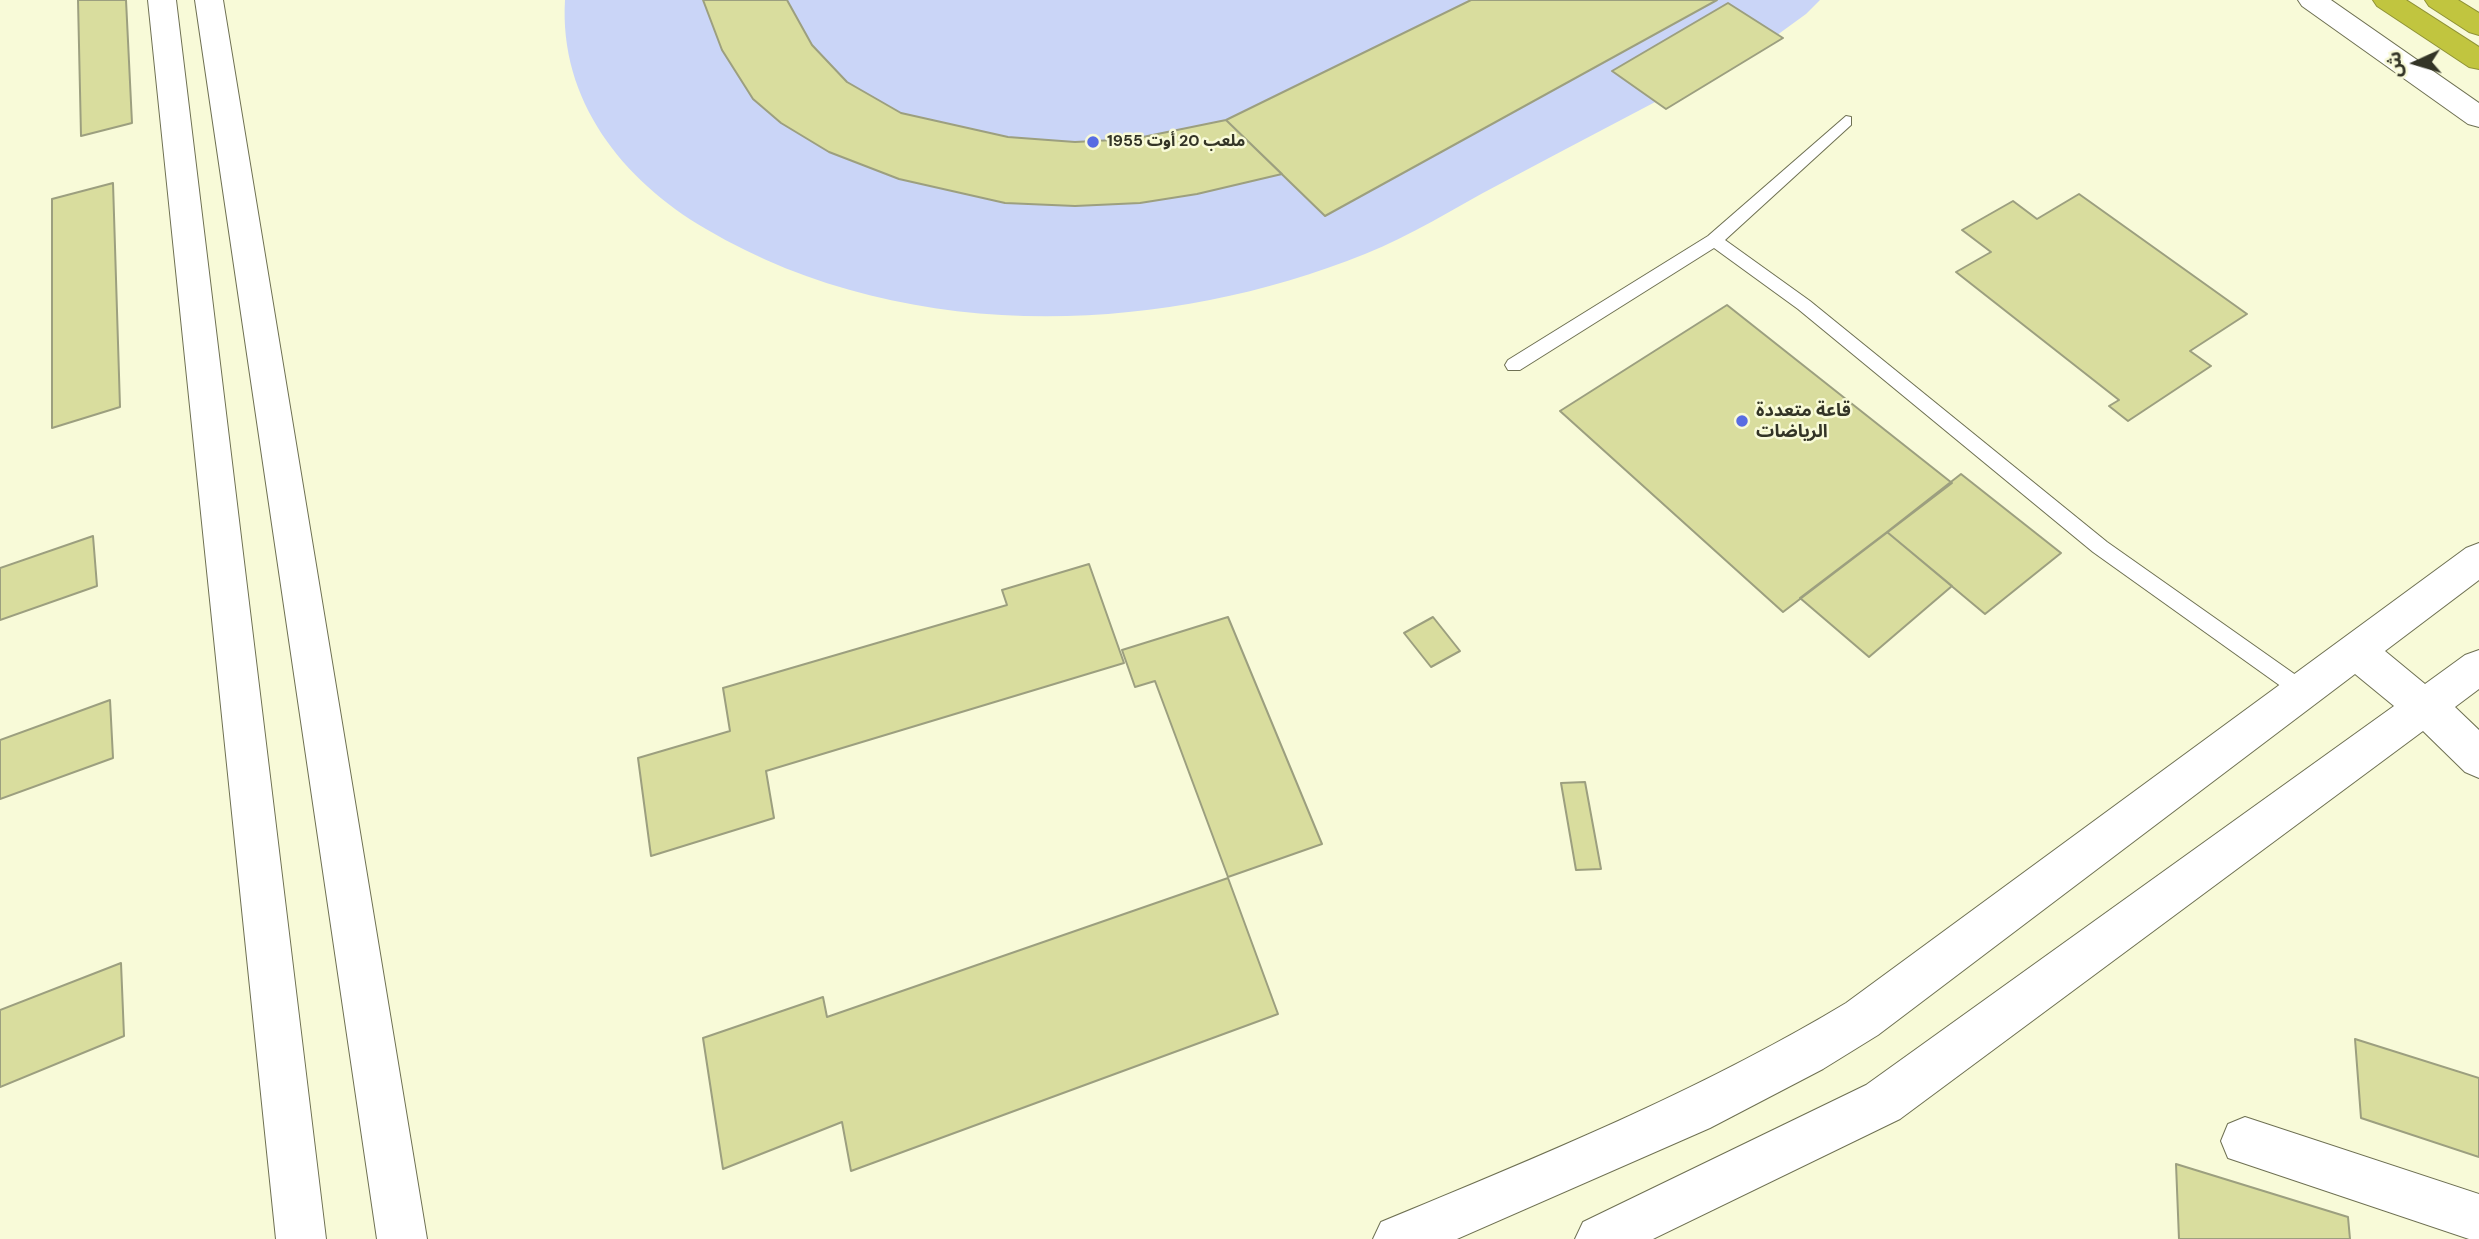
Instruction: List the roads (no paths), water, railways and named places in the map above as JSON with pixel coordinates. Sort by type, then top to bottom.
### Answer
[{"type":"highway","points":[[2387,0],[2479,60]]},
{"type":"highway","points":[[2439,0],[2479,26]]},
{"type":"street","points":[[162,0],[301,1239]]},
{"type":"street","points":[[209,0],[402,1239]]},
{"type":"street","points":[[2312,0],[2479,117]]},
{"type":"street","points":[[1398,1239],[1690,1116],[1820,1046],[1862,1019],[2479,559]]},
{"type":"street","points":[[2356,651],[2456,733],[2479,759]]},
{"type":"street","points":[[1600,1239],[1884,1102],[2479,667]]},
{"type":"street","points":[[2245,1142],[2479,1218]]},
{"type":"lane","points":[[1514,365],[1714,240],[1846,121]]},
{"type":"lane","points":[[1714,240],[1804,305],[2100,547],[2303,691]]},
{"type":"place","name":"ملعب 20 أوت 1955","points":[[1093,142]]},
{"type":"place","name":"قاعة متعددة الرياضات","points":[[1742,421]]}]
